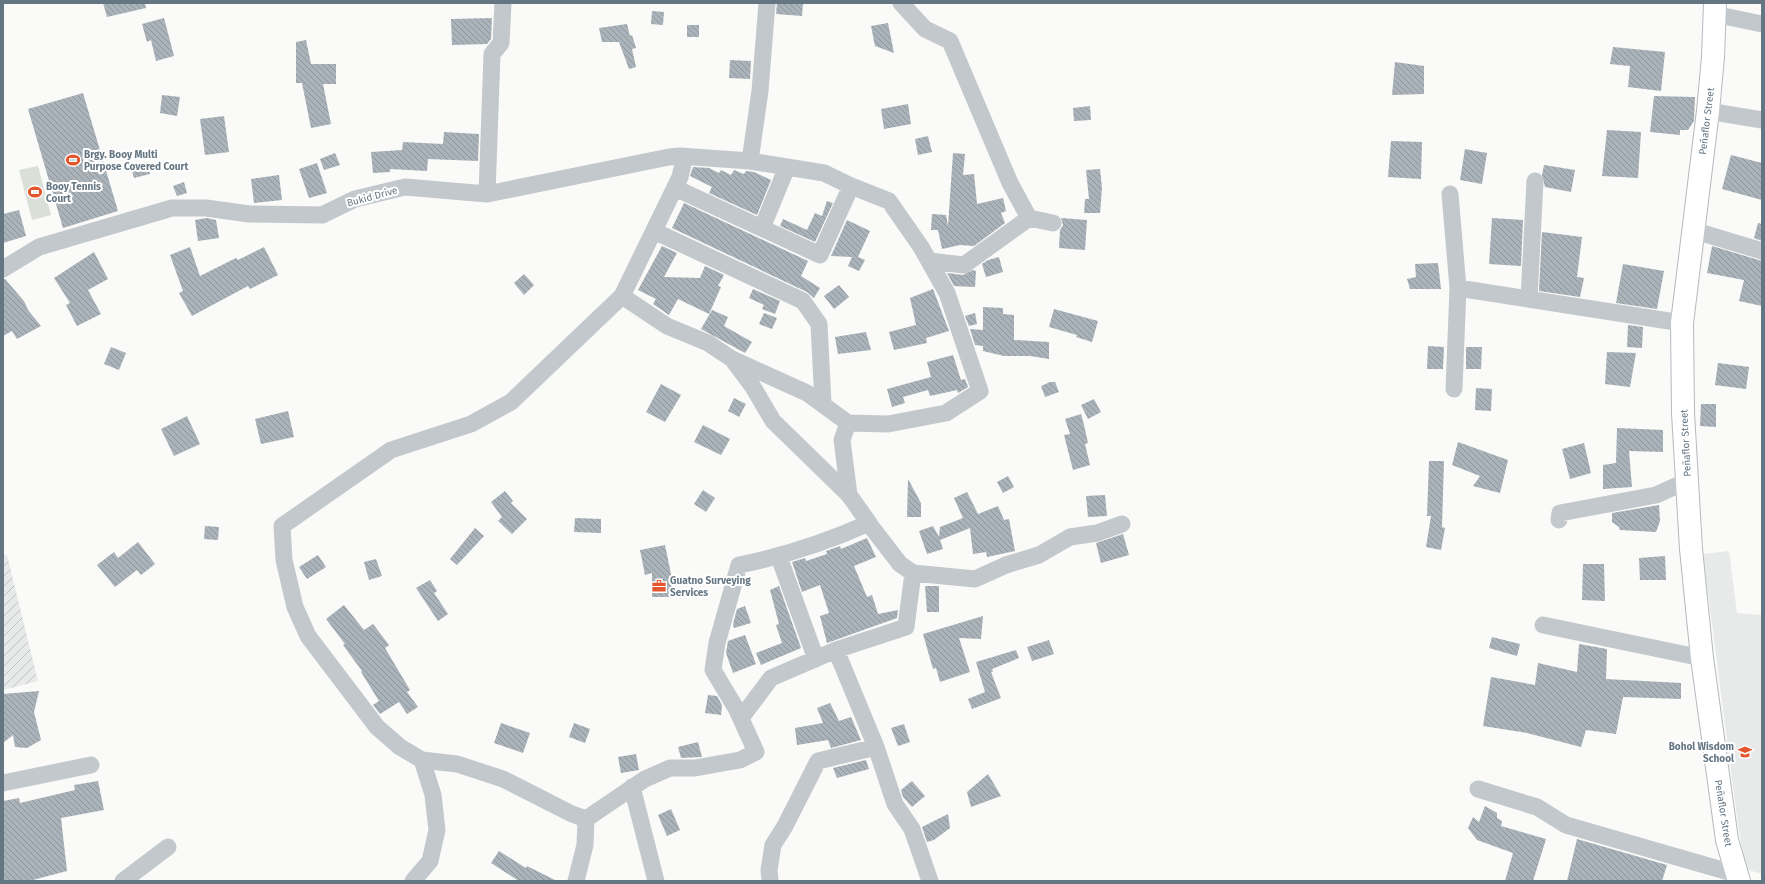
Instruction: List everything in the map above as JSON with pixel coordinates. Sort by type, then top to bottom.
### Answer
[{"type":"main road","name":"Peñaflor Street","points":[[1715,9],[1708,111],[1692,230],[1682,323],[1683,413],[1690,549],[1702,658],[1727,840],[1737,877]]},
{"type":"street","points":[[487,194],[492,54],[501,43],[503,3]]},
{"type":"street","points":[[750,161],[760,91],[767,3]]},
{"type":"street","points":[[901,3],[925,29],[950,41],[1010,183],[1029,218]]},
{"type":"street","points":[[1715,9],[1762,24]]},
{"type":"street","points":[[1708,111],[1762,120]]},
{"type":"street","points":[[586,819],[572,814],[503,779],[456,764],[422,760],[400,747],[378,727],[308,636],[295,607],[284,560],[282,526],[391,450],[471,424],[511,402],[622,296],[675,188],[683,164],[680,156]]},
{"type":"street","name":"Bukid Drive","points":[[3,269],[39,247],[172,208],[206,208],[249,214],[322,215],[356,199],[405,188],[487,194],[668,157],[680,156],[750,161],[824,173],[851,186],[889,201],[929,261],[947,293],[980,391],[946,413],[888,424],[848,423]]},
{"type":"street","points":[[762,228],[787,168]]},
{"type":"street","points":[[1529,299],[1535,181]]},
{"type":"street","points":[[675,188],[820,255],[851,186]]},
{"type":"street","points":[[1450,194],[1458,288],[1454,389]]},
{"type":"street","points":[[929,261],[964,265],[1029,218],[1053,223]]},
{"type":"street","points":[[1692,230],[1762,251]]},
{"type":"street","points":[[654,231],[803,301],[819,324],[823,404]]},
{"type":"street","points":[[1458,288],[1682,323]]},
{"type":"street","points":[[622,296],[667,326],[708,343],[732,359],[807,393],[848,423],[842,440],[849,496]]},
{"type":"street","points":[[732,359],[753,387],[773,420],[849,496],[900,564],[913,572],[975,579],[1006,565],[1039,555],[1070,537],[1097,533],[1122,524]]},
{"type":"street","points":[[1559,520],[1560,513],[1656,494],[1687,481]]},
{"type":"street","points":[[586,819],[645,779],[670,768],[695,768],[740,760],[756,752],[741,718],[713,670],[718,643],[739,566],[779,557],[844,535],[869,523],[866,520]]},
{"type":"street","points":[[779,557],[816,659]]},
{"type":"street","points":[[741,718],[771,678],[836,650],[906,627],[913,572]]},
{"type":"street","points":[[1543,625],[1702,658]]},
{"type":"street","points":[[836,650],[876,748],[895,804],[912,829],[930,881]]},
{"type":"street","points":[[770,881],[769,870],[773,845],[785,826],[818,760],[876,748]]},
{"type":"street","points":[[413,881],[430,861],[437,830],[433,796],[422,760]]},
{"type":"street","points":[[3,783],[90,765]]},
{"type":"street","points":[[632,787],[656,881]]},
{"type":"street","points":[[1478,788],[1537,807],[1566,825],[1737,877]]},
{"type":"street","points":[[576,881],[585,845],[586,819]]},
{"type":"street","points":[[123,881],[168,848]]},
{"type":"shaded area","name":"Booy Tennis Court","points":[[38,166],[51,215],[32,220],[19,170]]},
{"type":"shaded area","name":"Bohol Wisdom School","points":[[1729,551],[1737,613],[1762,615],[1762,874],[1746,869],[1738,825],[1703,554]]},
{"type":"shaded area","points":[[7,555],[38,681],[3,690],[3,556]]},
{"type":"building","points":[[103,3],[145,3],[146,8],[107,17]]},
{"type":"building","points":[[777,3],[803,3],[802,16],[776,14]]},
{"type":"building","points":[[652,11],[664,12],[663,25],[651,24]]},
{"type":"building","points":[[164,18],[174,56],[156,61],[151,40],[147,42],[142,24]]},
{"type":"building","points":[[492,18],[491,39],[487,44],[452,45],[451,19]]},
{"type":"building","points":[[888,23],[894,53],[875,46],[871,26]]},
{"type":"building","points":[[627,24],[630,36],[632,35],[636,48],[632,49],[636,67],[629,69],[619,42],[602,42],[599,28]]},
{"type":"building","points":[[687,25],[699,25],[699,37],[687,37]]},
{"type":"building","points":[[306,40],[311,64],[336,64],[336,84],[323,84],[331,124],[311,128],[302,83],[296,83],[296,42]]},
{"type":"building","points":[[1613,47],[1665,52],[1661,91],[1628,87],[1630,66],[1610,64]]},
{"type":"building","points":[[730,60],[751,61],[750,79],[729,78]]},
{"type":"building","points":[[1395,62],[1424,66],[1424,94],[1392,95]]},
{"type":"building","name":"Brgy. Booy Multi Purpose Covered Court","points":[[83,93],[118,211],[63,228],[28,109]]},
{"type":"building","points":[[162,95],[180,97],[177,116],[160,113]]},
{"type":"building","points":[[1654,96],[1695,97],[1694,121],[1688,130],[1680,130],[1680,135],[1650,132]]},
{"type":"building","points":[[908,104],[911,124],[884,129],[881,109]]},
{"type":"building","points":[[1090,106],[1091,120],[1074,121],[1073,108]]},
{"type":"building","points":[[224,116],[229,152],[205,155],[200,119]]},
{"type":"building","points":[[1607,130],[1641,132],[1638,178],[1602,176]]},
{"type":"building","points":[[444,132],[479,134],[478,161],[428,159],[427,171],[390,169],[390,172],[373,173],[371,152],[402,150],[403,142],[443,144]]},
{"type":"building","points":[[928,136],[932,152],[918,155],[915,139]]},
{"type":"building","points":[[1391,141],[1422,142],[1421,179],[1388,177]]},
{"type":"building","points":[[1465,149],[1487,153],[1482,184],[1460,180]]},
{"type":"building","points":[[335,153],[340,165],[324,170],[320,159]]},
{"type":"building","points":[[953,153],[965,154],[963,175],[974,174],[977,204],[1003,198],[1006,211],[1001,213],[1005,223],[974,246],[960,245],[942,249],[938,230],[931,230],[932,214],[946,215],[948,226]]},
{"type":"building","points":[[1731,155],[1762,163],[1762,200],[1722,189]]},
{"type":"building","points":[[147,162],[150,174],[134,178],[131,167]]},
{"type":"building","points":[[317,163],[327,193],[309,198],[299,169]]},
{"type":"building","points":[[1544,165],[1575,170],[1571,192],[1545,187],[1542,175]]},
{"type":"building","points":[[693,167],[709,168],[719,173],[721,170],[731,175],[734,170],[744,174],[746,171],[754,172],[771,180],[757,215],[709,193],[712,187],[690,176]]},
{"type":"building","points":[[1100,169],[1102,188],[1100,213],[1084,213],[1085,199],[1089,199],[1086,170]]},
{"type":"building","points":[[279,175],[282,200],[254,203],[251,179]]},
{"type":"building","points":[[184,182],[187,193],[177,196],[173,186]]},
{"type":"building","points":[[827,201],[833,203],[815,242],[780,226],[783,219],[807,230],[815,213],[822,216]]},
{"type":"building","points":[[684,203],[808,261],[801,276],[820,288],[814,298],[807,292],[672,228]]},
{"type":"building","points":[[19,210],[26,236],[3,243],[3,214]]},
{"type":"building","points":[[207,218],[216,220],[219,238],[198,241],[195,220]]},
{"type":"building","points":[[1061,218],[1087,220],[1085,250],[1059,248],[1060,230],[1063,225]]},
{"type":"building","points":[[1492,218],[1523,220],[1521,266],[1489,264]]},
{"type":"building","points":[[847,220],[870,231],[858,257],[865,260],[859,271],[848,266],[852,257],[831,256]]},
{"type":"building","points":[[1758,223],[1762,224],[1762,241],[1754,238]]},
{"type":"building","points":[[1542,232],[1582,237],[1577,277],[1584,278],[1580,297],[1539,291]]},
{"type":"building","points":[[662,246],[677,253],[664,277],[700,278],[705,266],[724,275],[718,286],[721,287],[709,314],[678,299],[669,315],[653,304],[656,299],[638,290]]},
{"type":"building","points":[[1712,246],[1762,261],[1762,306],[1739,301],[1744,280],[1707,273]]},
{"type":"building","points":[[190,247],[200,276],[236,258],[238,260],[264,247],[278,275],[250,289],[248,286],[192,316],[179,293],[183,291],[170,255]]},
{"type":"building","points":[[94,252],[108,279],[88,290],[101,314],[77,326],[66,305],[70,303],[54,278]]},
{"type":"building","points":[[999,257],[1003,272],[986,277],[982,264],[988,260]]},
{"type":"building","points":[[1438,263],[1441,289],[1410,289],[1407,279],[1416,277],[1415,264]]},
{"type":"building","points":[[1623,264],[1664,271],[1657,309],[1616,303]]},
{"type":"building","points":[[973,270],[976,271],[975,287],[954,286],[947,273],[963,275]]},
{"type":"building","points":[[524,274],[534,285],[524,295],[514,283]]},
{"type":"building","points":[[3,279],[5,279],[24,301],[28,310],[41,326],[17,339],[12,331],[3,336]]},
{"type":"building","points":[[839,285],[849,297],[834,309],[824,296]]},
{"type":"building","points":[[753,289],[780,301],[775,314],[762,309],[764,305],[749,298]]},
{"type":"building","points":[[933,289],[949,331],[926,338],[927,343],[894,350],[889,332],[916,325],[910,298]]},
{"type":"building","points":[[983,307],[1003,308],[1003,314],[1014,315],[1014,340],[1049,342],[1049,359],[1030,356],[1004,356],[983,351],[983,346],[975,345],[970,329],[983,330]]},
{"type":"building","points":[[1054,309],[1098,321],[1092,342],[1076,337],[1077,335],[1049,327]]},
{"type":"building","points":[[712,310],[728,317],[724,326],[752,342],[745,353],[701,329]]},
{"type":"building","points":[[764,313],[777,318],[772,329],[759,324]]},
{"type":"building","points":[[975,313],[977,324],[969,326],[965,316]]},
{"type":"building","points":[[1628,325],[1643,327],[1642,348],[1627,347]]},
{"type":"building","points":[[866,332],[871,350],[838,354],[835,337]]},
{"type":"building","points":[[1428,346],[1444,347],[1443,369],[1427,369]]},
{"type":"building","points":[[111,347],[126,353],[119,370],[104,364]]},
{"type":"building","points":[[1466,347],[1482,347],[1481,369],[1466,369]]},
{"type":"building","points":[[1607,352],[1636,353],[1630,387],[1605,384]]},
{"type":"building","points":[[953,355],[961,380],[965,379],[968,387],[958,393],[957,390],[930,396],[928,390],[903,397],[905,403],[892,407],[887,389],[931,377],[927,362]]},
{"type":"building","points":[[1718,363],[1749,367],[1746,389],[1715,385]]},
{"type":"building","points":[[1050,382],[1055,382],[1059,392],[1045,397],[1041,386]]},
{"type":"building","points":[[661,384],[681,395],[665,422],[646,412]]},
{"type":"building","points":[[1476,388],[1492,389],[1491,411],[1475,410]]},
{"type":"building","points":[[734,398],[746,404],[739,417],[728,411]]},
{"type":"building","points":[[1094,399],[1101,412],[1088,419],[1081,405]]},
{"type":"building","points":[[1701,404],[1716,404],[1716,427],[1700,426]]},
{"type":"building","points":[[288,411],[294,437],[261,444],[255,419]]},
{"type":"building","points":[[1081,414],[1088,443],[1085,444],[1090,465],[1073,470],[1064,435],[1070,434],[1065,419]]},
{"type":"building","points":[[187,416],[200,444],[174,456],[161,429]]},
{"type":"building","points":[[703,425],[730,439],[721,455],[694,442]]},
{"type":"building","points":[[1617,428],[1663,430],[1663,452],[1629,451],[1632,487],[1603,489],[1603,465],[1616,463]]},
{"type":"building","points":[[1458,442],[1508,460],[1500,493],[1473,486],[1480,476],[1452,465]]},
{"type":"building","points":[[1584,443],[1591,473],[1570,479],[1562,449]]},
{"type":"building","points":[[1429,461],[1444,461],[1442,527],[1445,528],[1441,550],[1426,547],[1431,516],[1427,516]]},
{"type":"building","points":[[1008,476],[1014,487],[1003,493],[997,482]]},
{"type":"building","points":[[908,479],[921,503],[921,517],[907,517]]},
{"type":"building","points":[[703,490],[715,498],[706,512],[694,504]]},
{"type":"building","points":[[505,491],[513,501],[511,503],[527,519],[512,534],[498,521],[502,517],[491,502]]},
{"type":"building","points":[[967,492],[978,514],[998,506],[1004,520],[1009,519],[1015,551],[987,557],[986,552],[973,554],[970,528],[940,540],[943,549],[927,554],[919,531],[933,526],[939,537],[940,527],[963,518],[954,498]]},
{"type":"building","points":[[1105,495],[1107,516],[1088,517],[1086,496]]},
{"type":"building","points":[[1659,505],[1660,521],[1656,532],[1620,530],[1619,527],[1612,522],[1612,513]]},
{"type":"building","points":[[575,518],[601,519],[601,533],[574,532]]},
{"type":"building","points":[[205,526],[219,527],[218,540],[204,539]]},
{"type":"building","points":[[475,528],[484,536],[457,565],[450,559]]},
{"type":"building","points":[[1123,534],[1129,555],[1101,563],[1096,543]]},
{"type":"building","points":[[867,538],[876,557],[854,566],[867,597],[872,595],[878,614],[898,610],[897,618],[827,643],[820,616],[829,613],[820,585],[802,592],[792,562],[805,558],[806,561],[827,554],[826,551],[840,546],[841,549]]},
{"type":"building","points":[[138,542],[155,564],[141,575],[137,570],[115,587],[97,565],[114,552],[118,558]]},
{"type":"building","points":[[665,545],[672,579],[672,597],[652,597],[652,573],[645,575],[640,550]]},
{"type":"building","points":[[318,555],[326,567],[307,579],[299,567]]},
{"type":"building","points":[[1665,556],[1666,580],[1640,580],[1639,558]]},
{"type":"building","points":[[376,559],[382,576],[369,580],[364,562]]},
{"type":"building","points":[[1583,564],[1604,564],[1605,601],[1582,600]]},
{"type":"building","points":[[430,580],[437,591],[434,593],[448,614],[438,621],[416,588]]},
{"type":"building","points":[[779,586],[801,648],[761,665],[756,653],[782,643],[776,625],[779,624],[770,590]]},
{"type":"building","points":[[925,586],[939,586],[939,612],[927,612]]},
{"type":"building","points":[[344,605],[364,630],[373,624],[389,645],[385,648],[410,690],[407,692],[418,707],[407,714],[399,702],[380,714],[373,705],[379,701],[361,672],[362,671],[343,645],[345,644],[326,619]]},
{"type":"building","points":[[745,606],[751,623],[734,628],[733,624],[737,609]]},
{"type":"building","points":[[983,616],[981,639],[959,638],[970,672],[940,682],[936,668],[933,669],[923,634]]},
{"type":"building","points":[[745,635],[756,664],[733,673],[726,653],[728,641]]},
{"type":"building","points":[[1492,637],[1520,644],[1517,656],[1489,648]]},
{"type":"building","points":[[1049,640],[1054,654],[1032,661],[1027,647]]},
{"type":"building","points":[[1579,644],[1607,649],[1606,679],[1681,683],[1681,699],[1623,697],[1616,734],[1586,730],[1581,747],[1527,733],[1483,726],[1491,677],[1535,685],[1538,663],[1577,672]]},
{"type":"building","points":[[1016,650],[1019,658],[992,669],[993,672],[991,672],[1001,698],[972,709],[968,699],[985,692],[976,662]]},
{"type":"building","points":[[39,691],[34,712],[41,740],[27,748],[15,747],[13,735],[3,743],[3,694]]},
{"type":"building","points":[[708,695],[717,696],[722,705],[721,715],[705,713]]},
{"type":"building","points":[[830,703],[839,721],[851,717],[861,740],[831,748],[828,740],[797,745],[795,728],[823,723],[817,708]]},
{"type":"building","points":[[501,723],[530,733],[523,753],[494,743]]},
{"type":"building","points":[[574,723],[590,729],[585,743],[569,737]]},
{"type":"building","points":[[904,724],[910,742],[898,746],[891,728]]},
{"type":"building","points":[[698,742],[702,757],[681,758],[678,747]]},
{"type":"building","points":[[636,754],[639,770],[621,773],[618,757]]},
{"type":"building","points":[[866,760],[869,769],[837,778],[833,768]]},
{"type":"building","points":[[988,774],[1001,796],[971,807],[967,792]]},
{"type":"building","points":[[98,781],[104,810],[61,818],[67,871],[29,881],[3,881],[3,801],[19,798],[20,803],[75,790],[74,785]]},
{"type":"building","points":[[912,781],[925,796],[912,807],[903,797],[901,790]]},
{"type":"building","points":[[1485,806],[1497,813],[1497,818],[1502,821],[1501,826],[1546,839],[1533,881],[1505,881],[1513,853],[1477,840],[1468,828],[1473,817],[1479,822]]},
{"type":"building","points":[[671,809],[680,830],[667,836],[658,815]]},
{"type":"building","points":[[948,814],[950,828],[934,840],[927,842],[922,827]]},
{"type":"building","points":[[1577,839],[1667,865],[1662,881],[1567,881]]},
{"type":"building","points":[[499,851],[526,868],[527,866],[557,881],[519,881],[491,863]]},
{"type":"place","name":"Brgy. Booy Multi Purpose Covered Court","points":[[73,160]]},
{"type":"place","name":"Booy Tennis Court","points":[[35,192]]},
{"type":"place","name":"Guatno Surveying Services","points":[[659,586]]},
{"type":"place","name":"Bohol Wisdom School","points":[[1745,752]]}]
